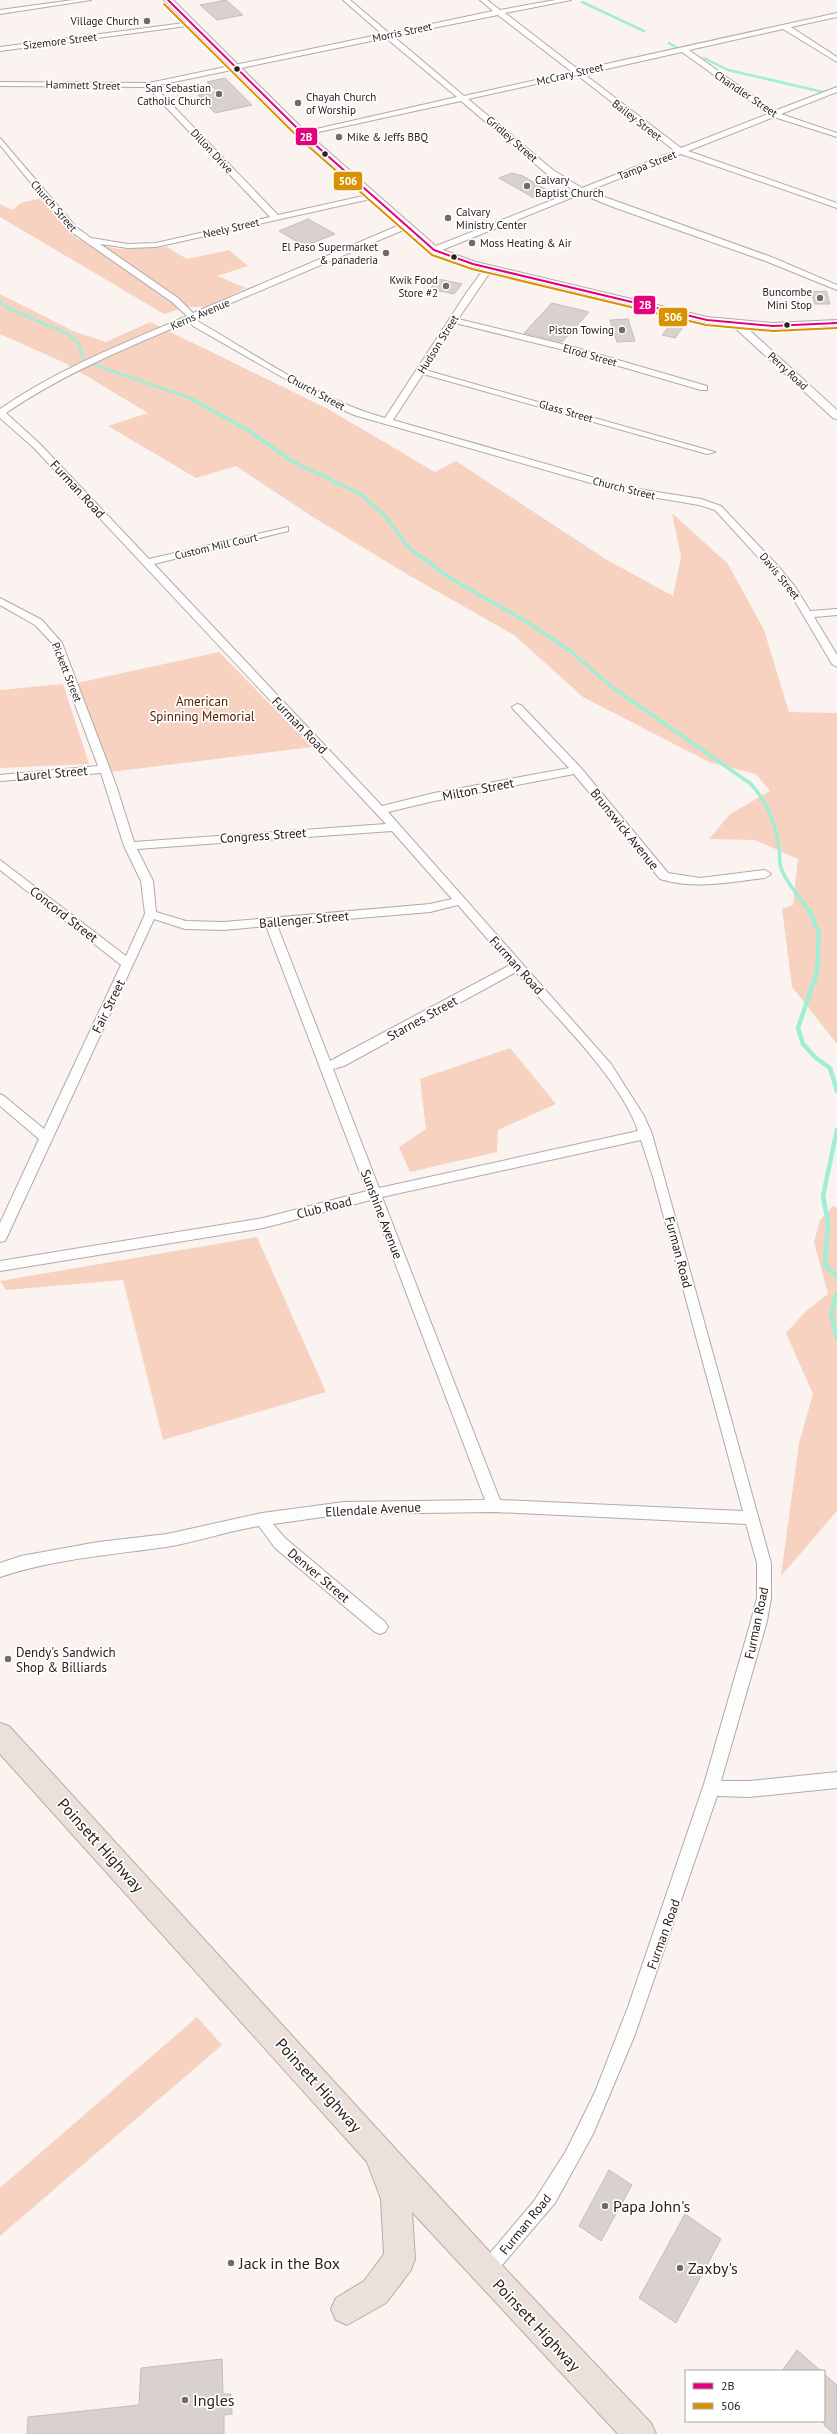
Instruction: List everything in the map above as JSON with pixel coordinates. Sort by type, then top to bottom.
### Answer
[{"type":"highway","name":"Poinsett Highway","points":[[0,1735],[239,1996],[486,2271],[640,2434]]},
{"type":"highway","points":[[347,2309],[375,2292],[400,2259],[396,2199],[376,2149]]},
{"type":"street","points":[[0,12],[88,0]]},
{"type":"street","points":[[168,0],[303,134],[405,226],[434,250],[454,258],[490,268],[665,312],[738,325],[795,326],[837,323]]},
{"type":"street","name":"Gridley Street","points":[[346,0],[550,172],[580,191],[615,206],[772,260],[837,288]]},
{"type":"street","name":"Bailey Street","points":[[483,0],[680,151],[837,206]]},
{"type":"street","name":"Morris Street","points":[[235,66],[498,12],[568,0]]},
{"type":"street","name":"McCrary Street","points":[[303,134],[837,15]]},
{"type":"street","name":"Sizemore Street","points":[[0,49],[192,24]]},
{"type":"street","points":[[785,27],[837,60]]},
{"type":"street","name":"Chandler Street","points":[[683,49],[773,114],[837,135]]},
{"type":"street","name":"Hammett Street","points":[[0,84],[149,85],[235,66]]},
{"type":"street","name":"Dillon Drive","points":[[149,85],[275,217]]},
{"type":"street","name":"Tampa Street","points":[[434,250],[837,89]]},
{"type":"street","name":"Church Street","points":[[0,140],[66,222],[174,300],[204,329],[327,399],[357,412],[625,490],[708,503]]},
{"type":"street","name":"Neely Street","points":[[90,240],[147,246],[372,196]]},
{"type":"street","name":"Kerns Avenue","points":[[0,413],[57,377],[405,226]]},
{"type":"street","name":"Hudson Street","points":[[388,421],[422,371],[453,320],[490,268]]},
{"type":"street","name":"Elrod Street","points":[[453,320],[560,346],[704,388]]},
{"type":"street","name":"Perry Road","points":[[738,325],[837,416]]},
{"type":"street","name":"Glass Street","points":[[422,371],[710,452]]},
{"type":"street","name":"Furman Road","points":[[0,413],[37,446],[380,810],[607,1067],[631,1103],[646,1134],[659,1177],[750,1518],[764,1563],[764,1598],[750,1657],[712,1788],[672,1910],[592,2120],[555,2187],[486,2271]]},
{"type":"street","name":"Davis Street","points":[[708,503],[724,512],[776,569],[809,614],[837,664]]},
{"type":"street","name":"Custom Mill Court","points":[[146,562],[285,529]]},
{"type":"street","name":"Pickett Street","points":[[0,602],[36,619],[51,633],[57,643],[105,769]]},
{"type":"street","points":[[809,614],[837,612]]},
{"type":"street","name":"Brunswick Avenue","points":[[517,707],[577,770],[664,876],[676,880],[692,881],[765,874]]},
{"type":"street","points":[[105,769],[130,846],[147,881],[151,914]]},
{"type":"street","name":"Laurel Street","points":[[0,778],[105,769]]},
{"type":"street","name":"Milton Street","points":[[380,810],[434,797],[577,770]]},
{"type":"street","name":"Congress Street","points":[[130,846],[395,827]]},
{"type":"street","name":"Concord Street","points":[[0,864],[128,964]]},
{"type":"street","name":"Ballenger Street","points":[[151,914],[178,923],[208,926],[430,908],[459,901]]},
{"type":"street","name":"Fair Street","points":[[0,1237],[151,914]]},
{"type":"street","name":"Sunshine Avenue","points":[[270,922],[495,1506]]},
{"type":"street","name":"Starnes Street","points":[[325,1067],[340,1063],[517,966]]},
{"type":"street","points":[[0,1099],[46,1138]]},
{"type":"street","name":"Club Road","points":[[0,1266],[263,1223],[374,1195],[646,1134]]},
{"type":"street","name":"Ellendale Avenue","points":[[0,1570],[21,1563],[98,1548],[167,1540],[262,1519],[344,1508],[495,1506],[750,1518]]},
{"type":"street","name":"Denver Street","points":[[262,1519],[270,1532],[280,1543],[380,1627]]},
{"type":"street","points":[[712,1788],[748,1789],[837,1780]]},
{"type":"green space","points":[[43,198],[77,239],[118,249],[167,247],[187,259],[229,250],[248,266],[217,276],[246,288],[205,307],[187,307],[164,314],[0,217],[0,204],[12,210],[21,203]]},
{"type":"green space","points":[[0,294],[75,332],[106,342],[150,322],[328,409],[435,472],[456,461],[607,560],[673,596],[681,557],[672,513],[728,564],[764,630],[789,712],[837,713],[837,1044],[792,987],[782,909],[793,905],[798,859],[755,840],[709,839],[730,814],[770,791],[756,774],[709,762],[583,697],[514,635],[410,576],[313,517],[236,466],[196,478],[108,426],[148,413],[65,363],[0,334]]},
{"type":"green space","name":"American Spinning Memorial","points":[[219,652],[312,747],[111,772],[77,683]]},
{"type":"green space","points":[[63,684],[89,764],[0,768],[0,690]]},
{"type":"green space","points":[[510,1048],[556,1104],[498,1130],[497,1152],[410,1172],[399,1147],[426,1129],[420,1079]]},
{"type":"green space","points":[[833,1206],[837,1208],[837,1511],[781,1576],[799,1443],[813,1394],[786,1333],[806,1311],[828,1294],[814,1242],[820,1220]]},
{"type":"green space","points":[[257,1237],[326,1392],[163,1440],[123,1280],[6,1290],[0,1281]]},
{"type":"green space","points":[[197,2017],[222,2045],[0,2236],[0,2188]]},
{"type":"building","points":[[226,0],[243,15],[217,20],[200,5]]},
{"type":"building","name":"San Sebastian Catholic Church","points":[[225,78],[252,105],[215,113],[198,95],[217,91],[207,82]]},
{"type":"building","name":"Calvary Baptist Church","points":[[512,173],[523,176],[550,192],[534,198],[499,178]]},
{"type":"building","points":[[308,219],[335,234],[305,246],[279,231]]},
{"type":"building","name":"Kwik Food Store #2","points":[[438,279],[462,284],[454,294],[430,289]]},
{"type":"building","name":"Buncombe Mini Stop","points":[[826,291],[830,304],[815,304],[811,292]]},
{"type":"building","points":[[552,303],[589,312],[562,342],[524,333]]},
{"type":"building","name":"Piston Towing","points":[[628,319],[635,341],[617,342],[610,320]]},
{"type":"building","points":[[671,324],[684,326],[675,338],[662,335]]},
{"type":"building","name":"Papa John's","points":[[609,2170],[632,2185],[601,2241],[579,2226]]},
{"type":"building","name":"Zaxby's","points":[[685,2214],[721,2239],[676,2323],[639,2298]]},
{"type":"building","points":[[797,2350],[820,2370],[783,2370]]},
{"type":"building","name":"Ingles","points":[[222,2359],[223,2394],[231,2394],[232,2414],[224,2415],[224,2434],[27,2434],[28,2417],[139,2405],[141,2368]]},
{"type":"building","points":[[825,2375],[837,2385],[837,2434],[834,2434],[824,2425]]},
{"type":"waterway","points":[[582,2],[644,31]]},
{"type":"waterway","points":[[669,43],[677,48]]},
{"type":"waterway","points":[[704,58],[728,70],[823,92]]},
{"type":"waterway","points":[[0,302],[8,308],[68,334],[79,344],[83,358]]},
{"type":"waterway","points":[[92,364],[189,398]]},
{"type":"waterway","points":[[189,398],[251,432],[290,460],[362,495],[386,517],[409,548],[453,580],[527,622],[569,650],[612,687],[751,784],[762,798],[776,830],[780,862],[785,877],[809,911]]},
{"type":"waterway","points":[[809,910],[819,933],[817,972],[798,1028],[803,1044],[816,1058],[830,1068],[837,1091]]},
{"type":"waterway","points":[[837,1130],[823,1196],[828,1223],[825,1265],[837,1277]]},
{"type":"waterway","points":[[837,1293],[831,1313],[837,1339]]},
{"type":"transit line","name":"2B","points":[[168,0],[303,134],[434,250],[473,264],[707,320],[773,326],[837,323]]},
{"type":"transit line","name":"506","points":[[164,4],[299,138],[432,255],[472,269],[706,325],[773,331],[837,328]]},
{"type":"place","name":"Village Church","points":[[147,21]]},
{"type":"place","name":"San Sebastian Catholic Church","points":[[219,94]]},
{"type":"place","name":"Chayah Church of Worship","points":[[298,103]]},
{"type":"place","name":"Mike & Jeffs BBQ","points":[[339,137]]},
{"type":"place","name":"Calvary Baptist Church","points":[[527,186]]},
{"type":"place","name":"Calvary Ministry Center","points":[[448,218]]},
{"type":"place","name":"Moss Heating & Air","points":[[472,243]]},
{"type":"place","name":"El Paso Supermarket & panaderia","points":[[386,253]]},
{"type":"place","name":"Kwik Food Store #2","points":[[446,286]]},
{"type":"place","name":"Buncombe Mini Stop","points":[[820,298]]},
{"type":"place","name":"Piston Towing","points":[[622,330]]},
{"type":"place","name":"Dendy's Sandwich Shop & Billiards","points":[[8,1659]]},
{"type":"place","name":"Papa John's","points":[[605,2206]]},
{"type":"place","name":"Jack in the Box","points":[[231,2263]]},
{"type":"place","name":"Zaxby's","points":[[680,2268]]},
{"type":"place","name":"Ingles","points":[[185,2400]]}]
